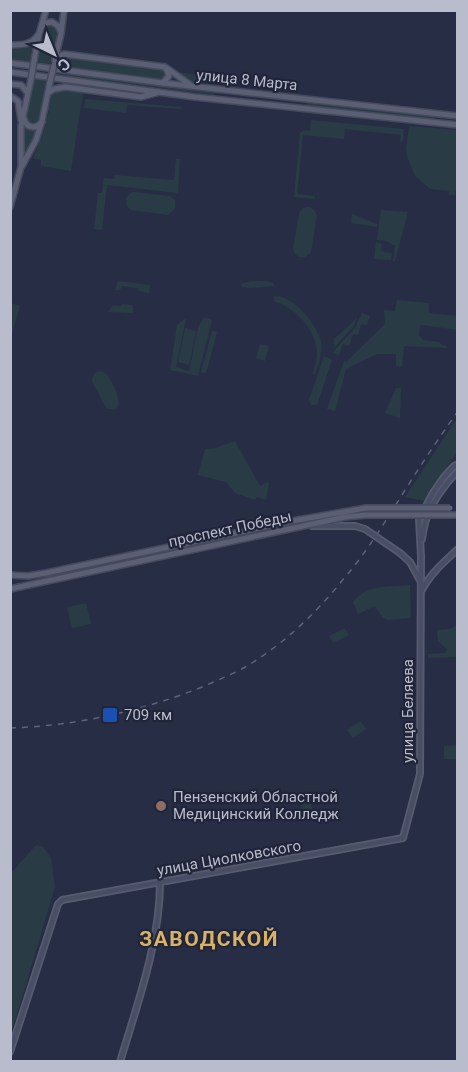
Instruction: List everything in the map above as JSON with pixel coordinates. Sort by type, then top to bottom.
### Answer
[{"type":"main road","points":[[21,126],[46,10]]},
{"type":"main road","points":[[10,207],[21,167],[36,140],[42,121],[64,10]]},
{"type":"main road","points":[[41,27],[45,23],[52,22],[58,26],[61,34]]},
{"type":"main road","points":[[10,45],[26,44],[36,39],[39,34]]},
{"type":"main road","points":[[58,47],[64,54]]},
{"type":"main road","points":[[54,63],[64,54],[163,67],[194,86]]},
{"type":"main road","name":"улица 8 Марта","points":[[10,63],[34,64],[163,83],[458,116]]},
{"type":"main road","points":[[163,67],[169,76],[163,83]]},
{"type":"main road","name":"улица 8 Марта","points":[[10,72],[251,103],[458,125]]},
{"type":"main road","points":[[10,84],[21,86],[28,93]]},
{"type":"main road","points":[[48,93],[65,87],[141,97],[161,92]]},
{"type":"main road","points":[[251,103],[253,93]]},
{"type":"main road","points":[[10,96],[18,101],[20,108],[21,167]]},
{"type":"main road","points":[[24,118],[25,123],[32,127],[38,126],[42,121]]},
{"type":"main road","points":[[421,545],[419,519],[444,477],[454,465],[458,464]]},
{"type":"main road","points":[[421,545],[425,521],[441,492],[458,471]]},
{"type":"main road","points":[[436,489],[441,492]]},
{"type":"main road","name":"проспект Победы","points":[[10,575],[28,576],[46,573],[279,524],[366,512],[458,508]]},
{"type":"main road","name":"проспект Победы","points":[[10,589],[366,512],[458,515]]},
{"type":"main road","points":[[269,533],[276,530],[279,524]]},
{"type":"main road","points":[[303,526],[355,526],[365,529],[410,562],[421,582]]},
{"type":"main road","points":[[245,538],[246,532],[253,530]]},
{"type":"main road","name":"улица Беляева","points":[[403,838],[420,774],[421,545]]},
{"type":"main road","points":[[421,593],[434,572],[458,549]]},
{"type":"main road","name":"улица Циолковского","points":[[10,1052],[60,902],[403,838]]},
{"type":"main road","points":[[120,1062],[153,950],[160,903],[160,883]]},
{"type":"shaded area","points":[[50,24],[55,25],[58,32],[55,45],[41,43],[44,29]]},
{"type":"shaded area","points":[[33,43],[30,62],[11,60],[11,47]]},
{"type":"shaded area","points":[[40,46],[54,48],[50,66],[37,63]]},
{"type":"shaded area","points":[[65,57],[164,70],[167,75],[163,79],[56,66],[59,59]]},
{"type":"shaded area","points":[[177,72],[206,76],[209,80],[201,83],[192,82]]},
{"type":"shaded area","points":[[58,73],[214,93],[214,95],[58,75]]},
{"type":"shaded area","points":[[33,77],[47,80],[38,121],[32,123],[26,116]]},
{"type":"shaded area","points":[[63,89],[83,93],[71,171],[41,166],[41,160],[33,158],[43,133],[52,93]]},
{"type":"shaded area","points":[[85,99],[181,107],[181,109],[127,105],[126,113],[84,108]]},
{"type":"shaded area","points":[[307,103],[434,117],[434,120],[306,106]]},
{"type":"shaded area","points":[[311,120],[404,129],[403,142],[400,141],[401,135],[345,129],[344,139],[303,135],[297,194],[315,196],[315,199],[294,197],[300,132],[310,131]]},
{"type":"shaded area","points":[[409,126],[457,130],[458,178],[455,195],[449,195],[449,191],[430,189],[415,176],[406,149]]},
{"type":"shaded area","points":[[25,127],[31,130],[37,129],[24,156]]},
{"type":"shaded area","points":[[176,159],[180,159],[178,193],[107,185],[102,230],[94,229],[98,193],[102,193],[104,178],[114,179],[115,175],[174,180]]},
{"type":"shaded area","points":[[133,192],[170,196],[175,200],[175,209],[168,215],[131,210],[126,201]]},
{"type":"shaded area","points":[[309,207],[317,215],[311,252],[301,257],[293,250],[299,213],[303,208]]},
{"type":"shaded area","points":[[381,210],[408,212],[395,261],[393,261],[395,246],[386,241],[377,240]]},
{"type":"shaded area","points":[[352,214],[377,224],[377,227],[351,223]]},
{"type":"shaded area","points":[[376,242],[382,244],[383,252],[392,253],[391,260],[374,259]]},
{"type":"shaded area","points":[[118,281],[150,285],[149,293],[139,291],[138,288],[122,286],[120,290],[115,290]]},
{"type":"shaded area","points":[[267,281],[274,283],[274,286],[242,287],[241,284]]},
{"type":"shaded area","points":[[274,296],[282,297],[296,306],[314,327],[321,342],[320,358],[315,375],[313,374],[317,357],[316,346],[309,329],[304,321],[290,309],[274,301]]},
{"type":"shaded area","points":[[397,300],[429,303],[429,313],[457,316],[457,330],[420,326],[419,335],[423,340],[439,342],[447,348],[404,346],[402,367],[396,366],[396,354],[377,354],[346,369],[335,411],[327,409],[344,361],[346,362],[385,324],[384,310],[395,311]]},
{"type":"shaded area","points":[[11,303],[20,306],[10,337]]},
{"type":"shaded area","points":[[122,304],[133,305],[133,313],[108,312],[113,305],[121,306]]},
{"type":"shaded area","points":[[362,313],[370,316],[367,325],[361,324],[358,335],[353,334],[349,346],[343,344],[339,355],[332,353],[355,328]]},
{"type":"shaded area","points":[[204,317],[212,320],[198,376],[170,370],[177,325],[186,318],[176,367],[189,371],[196,336]]},
{"type":"shaded area","points":[[357,318],[354,326],[332,350],[335,345],[333,340]]},
{"type":"shaded area","points":[[185,328],[196,331],[189,365],[178,362]]},
{"type":"shaded area","points":[[212,331],[217,332],[206,373],[201,372]]},
{"type":"shaded area","points":[[260,344],[269,346],[265,361],[256,358]]},
{"type":"shaded area","points":[[324,356],[332,360],[317,405],[311,405],[309,400]]},
{"type":"shaded area","points":[[96,372],[103,372],[109,377],[118,397],[117,408],[113,410],[106,408],[92,381]]},
{"type":"shaded area","points":[[396,388],[401,388],[400,418],[385,413]]},
{"type":"shaded area","points":[[457,418],[457,452],[425,501],[405,497]]},
{"type":"shaded area","points":[[235,441],[260,486],[269,483],[266,500],[257,497],[255,500],[235,493],[226,482],[198,475],[205,449]]},
{"type":"shaded area","points":[[410,585],[411,618],[388,620],[383,618],[375,606],[358,614],[353,602],[365,592],[372,589]]},
{"type":"shaded area","points":[[86,603],[91,624],[72,628],[67,607]]},
{"type":"shaded area","points":[[457,625],[457,657],[428,658],[428,654],[445,653],[447,649],[438,641],[437,630],[450,629]]},
{"type":"shaded area","points":[[345,628],[349,635],[333,643],[329,636]]},
{"type":"shaded area","points":[[360,721],[366,729],[353,738],[347,730]]},
{"type":"shaded area","points":[[457,745],[457,759],[444,759],[444,746]]},
{"type":"shaded area","points":[[311,803],[314,819],[304,821],[301,805]]},
{"type":"shaded area","points":[[36,845],[43,847],[51,858],[55,887],[11,1034],[11,873]]},
{"type":"railway","points":[[10,728],[59,724],[108,716],[156,703],[229,675],[268,652],[315,612],[353,567],[458,411]]},
{"type":"place","name":"709 км","points":[[110,715]]},
{"type":"place","name":"Пензенский Областной Медицинский Колледж","points":[[161,806]]},
{"type":"district","name":"ЗАВОДСКОЙ","points":[[209,939]]}]
